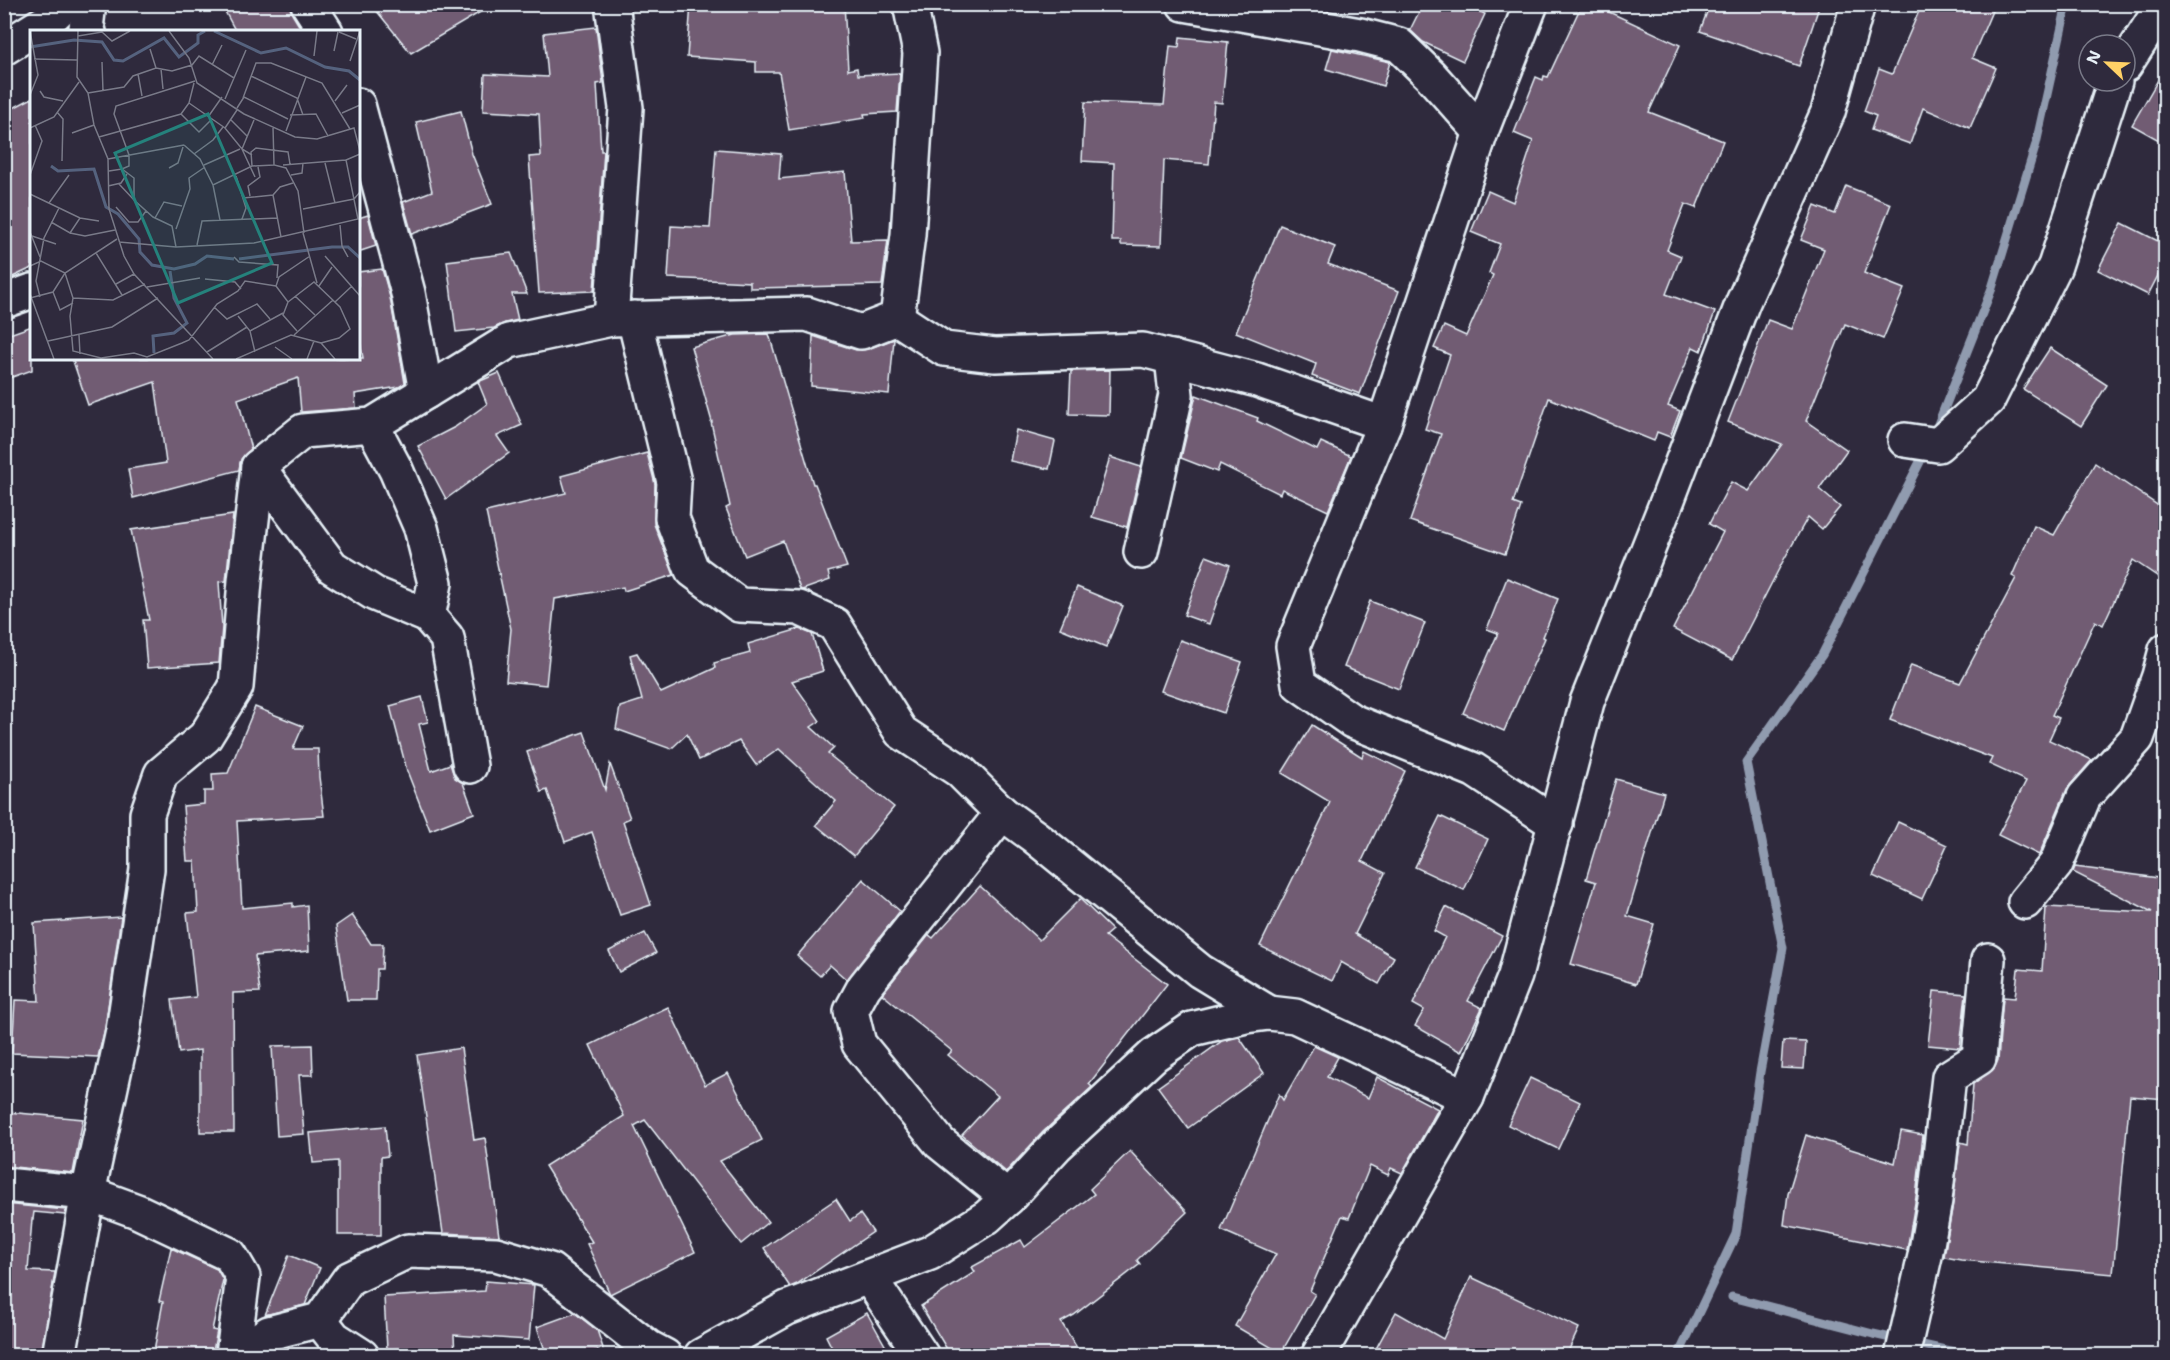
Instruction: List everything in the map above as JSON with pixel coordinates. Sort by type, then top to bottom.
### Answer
[{"type":"street","points":[[87,30],[89,4]]},
{"type":"street","points":[[308,4],[325,30]]},
{"type":"street","points":[[612,4],[626,108],[623,319],[674,482],[672,518],[692,570],[739,605],[799,608],[834,624],[901,732],[960,771],[1002,813],[1035,837],[1200,971],[1269,1013]]},
{"type":"street","points":[[897,318],[908,235],[920,53],[910,4]]},
{"type":"street","points":[[1184,4],[1220,8],[1360,35],[1399,45],[1430,75],[1481,132]]},
{"type":"street","points":[[1531,4],[1481,132],[1384,424],[1293,646],[1299,684],[1352,721],[1474,770],[1556,824]]},
{"type":"street","points":[[1318,1356],[1467,1097],[1515,976],[1587,702],[1743,302],[1828,112],[1858,4]]},
{"type":"street","points":[[2137,46],[2164,4]]},
{"type":"street","points":[[4,48],[51,10]]},
{"type":"street","points":[[1905,440],[1938,445],[1988,400],[2055,266],[2111,93]]},
{"type":"street","points":[[360,113],[408,293],[426,392]]},
{"type":"street","points":[[4,301],[30,292]]},
{"type":"street","points":[[58,1356],[88,1193],[126,1008],[147,869],[147,814],[161,774],[205,737],[236,687],[258,467],[303,431],[372,424],[509,341],[623,319],[807,314],[861,332],[897,318]]},
{"type":"street","points":[[897,318],[944,349],[995,355],[1143,350],[1257,380],[1384,424]]},
{"type":"street","points":[[1141,552],[1176,395],[1172,357]]},
{"type":"street","points":[[372,424],[396,470],[421,528],[435,583],[428,616]]},
{"type":"street","points":[[258,467],[332,567],[375,594],[428,616],[447,638],[470,766]]},
{"type":"street","points":[[2025,902],[2056,864],[2084,797],[2137,738],[2166,650]]},
{"type":"street","points":[[1002,813],[864,987],[851,1011],[860,1044],[940,1143],[1008,1198]]},
{"type":"street","points":[[1902,1356],[1935,1200],[1949,1077],[1979,1058],[1988,960]]},
{"type":"street","points":[[701,1356],[787,1308],[930,1253],[987,1217],[1008,1198],[1056,1146],[1154,1055],[1192,1029],[1269,1013],[1295,1016],[1467,1097]]},
{"type":"street","points":[[4,1185],[88,1193],[137,1211],[230,1255],[243,1277],[233,1355]]},
{"type":"street","points":[[233,1355],[269,1333],[320,1320],[349,1279],[408,1251],[496,1254],[550,1270],[648,1347],[665,1356]]},
{"type":"street","points":[[869,1277],[922,1356]]},
{"type":"street","points":[[320,1320],[334,1338],[362,1356]]},
{"type":"building","points":[[221,4],[289,4],[302,30],[235,30]]},
{"type":"building","points":[[371,4],[494,4],[411,53]]},
{"type":"building","points":[[691,4],[755,4],[755,8],[844,4],[848,70],[857,68],[858,75],[900,73],[897,112],[864,114],[865,118],[789,130],[779,72],[756,72],[756,62],[687,57]]},
{"type":"building","points":[[1423,4],[1465,4],[1485,14],[1463,61],[1423,42],[1410,30]]},
{"type":"building","points":[[1582,4],[1592,4],[1680,45],[1649,112],[1723,141],[1696,208],[1685,204],[1667,250],[1681,256],[1666,294],[1715,312],[1701,351],[1693,347],[1668,406],[1680,411],[1670,437],[1657,432],[1654,441],[1549,398],[1513,503],[1521,506],[1505,554],[1410,521],[1441,434],[1425,429],[1450,355],[1434,348],[1444,326],[1466,336],[1493,275],[1489,273],[1500,244],[1471,232],[1488,191],[1513,202],[1533,141],[1514,133],[1536,77],[1543,80],[1544,76],[1548,77]]},
{"type":"building","points":[[1710,4],[1820,4],[1799,66],[1700,31]]},
{"type":"building","points":[[1922,4],[1995,4],[1972,58],[1996,68],[1970,128],[1923,108],[1910,144],[1871,130],[1876,116],[1864,111],[1879,69],[1892,74]]},
{"type":"building","points":[[596,27],[603,83],[597,84],[601,151],[604,151],[594,291],[539,293],[529,157],[541,156],[539,114],[483,111],[485,74],[548,77],[544,33]]},
{"type":"building","points":[[1180,37],[1228,42],[1222,103],[1214,102],[1209,164],[1164,160],[1161,246],[1121,245],[1121,241],[1112,241],[1114,163],[1082,161],[1085,102],[1164,105],[1170,46],[1179,47]]},
{"type":"building","points":[[1332,49],[1390,62],[1383,86],[1326,69]]},
{"type":"building","points":[[2166,66],[2166,144],[2132,125]]},
{"type":"building","points":[[30,99],[30,269],[4,281],[4,113]]},
{"type":"building","points":[[461,111],[472,154],[492,204],[412,234],[403,202],[432,191],[416,122]]},
{"type":"building","points":[[716,149],[781,154],[779,179],[845,172],[851,241],[888,240],[882,285],[750,288],[750,282],[668,278],[671,226],[710,228]]},
{"type":"building","points":[[1846,186],[1891,204],[1864,273],[1904,289],[1883,339],[1845,324],[1806,421],[1847,450],[1819,489],[1840,507],[1822,529],[1808,517],[1732,660],[1673,629],[1723,532],[1709,524],[1731,482],[1748,491],[1782,444],[1728,422],[1768,320],[1792,329],[1824,249],[1801,240],[1815,206],[1835,214]]},
{"type":"building","points":[[368,215],[376,246],[360,251],[360,217]]},
{"type":"building","points":[[2122,223],[2166,245],[2166,260],[2148,295],[2098,270]]},
{"type":"building","points":[[1280,225],[1335,247],[1328,264],[1399,291],[1360,394],[1312,376],[1316,364],[1236,332]]},
{"type":"building","points":[[511,253],[527,294],[512,294],[518,320],[494,328],[456,332],[447,261]]},
{"type":"building","points":[[382,269],[390,297],[405,383],[399,387],[355,394],[356,408],[301,412],[298,378],[238,399],[251,449],[241,459],[239,470],[133,498],[128,469],[166,463],[155,382],[88,405],[73,360],[360,360],[363,358],[360,342],[360,272]]},
{"type":"building","points":[[30,327],[32,370],[4,380],[4,336]]},
{"type":"building","points":[[769,334],[813,484],[815,484],[847,567],[828,572],[830,580],[802,590],[783,541],[745,556],[726,508],[730,506],[712,422],[691,347],[735,335]]},
{"type":"building","points":[[813,336],[856,350],[868,349],[894,339],[889,394],[811,386]]},
{"type":"building","points":[[2050,348],[2107,385],[2081,426],[2023,389]]},
{"type":"building","points":[[1110,370],[1109,415],[1069,414],[1071,371]]},
{"type":"building","points":[[499,373],[522,425],[497,436],[509,453],[446,499],[418,446],[455,427],[487,404],[478,382]]},
{"type":"building","points":[[1196,395],[1258,418],[1257,421],[1317,450],[1321,442],[1351,456],[1328,511],[1282,489],[1280,494],[1220,464],[1217,472],[1181,458]]},
{"type":"building","points":[[1016,430],[1055,441],[1049,469],[1010,461]]},
{"type":"building","points":[[647,453],[655,484],[654,524],[674,575],[624,591],[623,587],[555,599],[546,685],[506,681],[511,629],[486,512],[566,493],[561,476]]},
{"type":"building","points":[[1110,457],[1141,467],[1127,527],[1092,517]]},
{"type":"building","points":[[2095,463],[2166,511],[2166,582],[2133,560],[2103,625],[2095,621],[2052,715],[2059,718],[2049,740],[2092,760],[2067,789],[2039,855],[1998,835],[2026,781],[1989,764],[1992,758],[1890,720],[1911,665],[1960,683],[2016,578],[2012,576],[2034,526],[2054,535]]},
{"type":"building","points":[[233,515],[226,581],[219,582],[222,627],[219,663],[147,668],[143,620],[149,620],[131,530]]},
{"type":"building","points":[[1206,556],[1230,565],[1209,624],[1184,615]]},
{"type":"building","points":[[1507,578],[1558,599],[1543,637],[1545,638],[1504,731],[1463,713],[1498,633],[1487,629]]},
{"type":"building","points":[[1077,587],[1123,606],[1106,647],[1060,628]]},
{"type":"building","points":[[1370,601],[1425,623],[1399,689],[1344,667]]},
{"type":"building","points":[[799,629],[812,634],[823,671],[792,681],[820,721],[811,727],[834,748],[828,754],[894,807],[854,856],[816,825],[836,801],[779,749],[756,765],[739,741],[699,760],[687,734],[671,749],[616,729],[620,707],[642,700],[630,655],[637,653],[661,693],[715,668],[714,663],[750,653],[748,644]]},
{"type":"building","points":[[1180,640],[1242,662],[1224,713],[1161,691]]},
{"type":"building","points":[[422,697],[428,722],[419,724],[431,771],[450,764],[455,778],[463,783],[474,813],[430,830],[407,771],[390,706]]},
{"type":"building","points":[[255,707],[303,726],[293,749],[318,749],[324,816],[237,821],[242,908],[293,903],[293,907],[307,905],[309,951],[255,956],[260,992],[233,993],[234,1132],[200,1132],[200,1050],[179,1053],[172,1000],[196,997],[187,913],[198,912],[195,861],[187,861],[183,806],[204,804],[204,791],[213,791],[212,774],[228,773]]},
{"type":"building","points":[[1312,725],[1362,757],[1364,751],[1405,771],[1362,861],[1385,873],[1355,934],[1394,957],[1379,984],[1341,962],[1332,981],[1260,946],[1330,802],[1282,773]]},
{"type":"building","points":[[584,732],[605,790],[610,764],[630,818],[623,821],[651,905],[620,915],[592,832],[565,842],[547,790],[541,792],[527,752]]},
{"type":"building","points":[[1616,779],[1664,793],[1627,916],[1654,924],[1636,984],[1571,964],[1596,882],[1586,879]]},
{"type":"building","points":[[1440,816],[1488,839],[1464,890],[1415,867]]},
{"type":"building","points":[[1898,822],[1947,845],[1922,899],[1873,876]]},
{"type":"building","points":[[2075,867],[2166,879],[2166,1099],[2130,1096],[2113,1274],[1944,1257],[1960,1142],[1968,1144],[1973,1084],[1995,1067],[1998,1060],[2003,997],[2015,998],[2018,969],[2042,971],[2046,907],[2152,912],[2073,872]]},
{"type":"building","points":[[863,879],[900,911],[847,980],[830,965],[820,976],[797,956]]},
{"type":"building","points":[[980,886],[1039,940],[1080,899],[1112,930],[1105,936],[1167,984],[1089,1084],[1092,1087],[1043,1132],[1006,1172],[962,1135],[998,1096],[948,1055],[952,1051],[882,994],[929,935],[933,938]]},
{"type":"building","points":[[1446,907],[1502,936],[1468,1001],[1482,1008],[1461,1052],[1415,1026],[1424,1010],[1413,1004],[1445,937],[1434,931]]},
{"type":"building","points":[[352,915],[371,944],[383,944],[382,969],[377,969],[376,1000],[347,1000],[336,926]]},
{"type":"building","points":[[121,917],[105,1028],[98,1057],[12,1053],[15,1000],[39,1001],[34,923]]},
{"type":"building","points":[[645,933],[656,953],[619,972],[609,951]]},
{"type":"building","points":[[1934,991],[1966,994],[1960,1048],[1928,1045]]},
{"type":"building","points":[[668,1007],[705,1085],[728,1073],[762,1140],[720,1161],[768,1222],[741,1244],[645,1120],[634,1126],[695,1252],[610,1294],[587,1244],[592,1242],[545,1166],[624,1116],[590,1045]]},
{"type":"building","points":[[1239,1037],[1264,1073],[1188,1128],[1158,1087],[1222,1041]]},
{"type":"building","points":[[1783,1041],[1806,1042],[1804,1069],[1781,1068]]},
{"type":"building","points":[[312,1045],[313,1075],[299,1075],[304,1134],[277,1136],[272,1046]]},
{"type":"building","points":[[1314,1046],[1338,1057],[1327,1077],[1368,1098],[1377,1077],[1438,1109],[1402,1173],[1391,1168],[1388,1175],[1370,1166],[1349,1218],[1342,1216],[1310,1291],[1315,1294],[1281,1353],[1235,1326],[1276,1254],[1221,1230],[1279,1094],[1283,1100]]},
{"type":"building","points":[[461,1048],[474,1140],[485,1138],[499,1236],[443,1233],[417,1055]]},
{"type":"building","points":[[1530,1078],[1580,1102],[1558,1149],[1508,1125]]},
{"type":"building","points":[[7,1112],[83,1119],[73,1173],[4,1166]]},
{"type":"building","points":[[385,1126],[388,1156],[381,1157],[381,1235],[338,1235],[338,1161],[313,1163],[310,1133]]},
{"type":"building","points":[[1901,1131],[1923,1135],[1907,1250],[1784,1225],[1788,1194],[1806,1135],[1895,1163]]},
{"type":"building","points":[[1130,1151],[1187,1212],[1137,1260],[1140,1264],[1074,1315],[1061,1322],[1082,1356],[951,1356],[921,1306],[975,1272],[972,1267],[1021,1240],[1025,1247],[1094,1194],[1090,1189]]},
{"type":"building","points":[[836,1199],[850,1221],[860,1214],[873,1232],[790,1287],[764,1248]]},
{"type":"building","points":[[4,1204],[66,1210],[65,1215],[34,1212],[32,1219],[28,1271],[55,1272],[41,1356],[4,1356]]},
{"type":"building","points":[[171,1248],[217,1269],[223,1280],[212,1330],[217,1331],[212,1356],[153,1356],[163,1302],[159,1301]]},
{"type":"building","points":[[289,1255],[320,1268],[305,1305],[265,1315]]},
{"type":"building","points":[[1471,1277],[1579,1328],[1566,1356],[1372,1356],[1396,1312],[1443,1339]]},
{"type":"building","points":[[486,1281],[534,1285],[529,1340],[454,1335],[455,1356],[408,1356],[408,1348],[387,1349],[384,1297],[485,1291]]},
{"type":"building","points":[[575,1313],[597,1330],[603,1348],[583,1356],[547,1356],[537,1327]]},
{"type":"building","points":[[867,1313],[891,1356],[836,1356],[826,1336]]},
{"type":"waterway","points":[[1935,432],[1992,288],[2036,144],[2067,4]]},
{"type":"waterway","points":[[1678,1356],[1736,1234],[1760,1072],[1783,948],[1746,762],[1822,655],[1926,450]]},
{"type":"waterway","points":[[1732,1297],[1873,1334],[1972,1356]]}]
